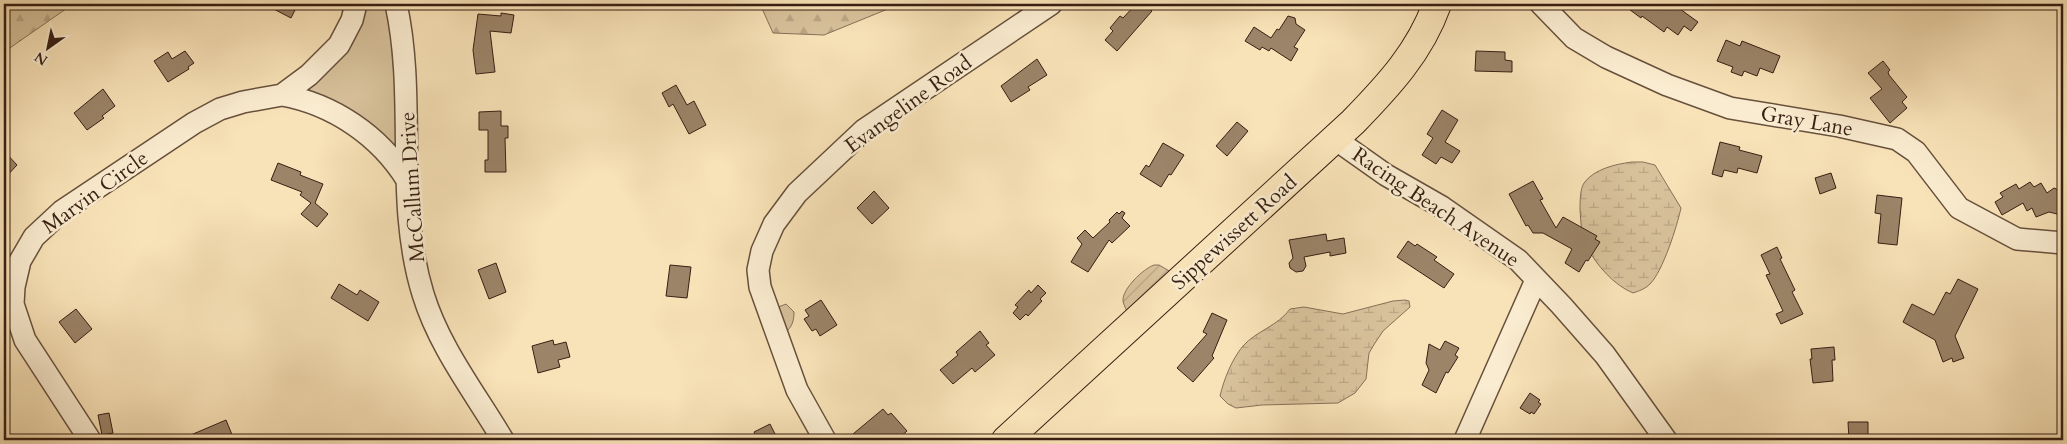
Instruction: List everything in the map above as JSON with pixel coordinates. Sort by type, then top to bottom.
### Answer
[{"type":"main road","name":"Sippewissett Road","points":[[1006,440],[1336,139],[1402,68],[1423,38],[1437,4]]},
{"type":"street","name":"Marvin Circle","points":[[282,95],[309,75],[339,45],[352,20],[356,4]]},
{"type":"street","name":"McCallum Drive","points":[[396,4],[404,52],[407,180],[412,244],[423,295],[447,349],[503,440]]},
{"type":"street","name":"Evangeline Road","points":[[825,440],[812,420],[797,390],[760,287],[758,278],[760,260],[774,224],[796,193],[864,130],[1051,4]]},
{"type":"street","name":"Gray Lane","points":[[1541,4],[1574,38],[1606,57],[1667,85],[1730,108],[1839,126],[1897,139],[1916,152],[1958,208],[2017,239],[2063,243]]},
{"type":"street","name":"Marvin Circle","points":[[90,440],[25,340],[13,304],[14,287],[20,261],[34,237],[62,211],[194,123],[220,109],[243,102],[282,95],[297,98],[327,109],[356,126],[389,154],[407,180]]},
{"type":"street","name":"Racing Beach Avenue","points":[[1336,139],[1386,175],[1442,207],[1518,260],[1605,354],[1666,440]]},
{"type":"street","points":[[1465,440],[1536,280]]},
{"type":"green space","points":[[4,4],[73,4],[4,52]]},
{"type":"green space","points":[[362,4],[388,4],[400,143],[392,148],[315,97],[308,87]]},
{"type":"green space","points":[[760,4],[900,4],[824,35],[773,33]]},
{"type":"green space","points":[[1632,162],[1655,165],[1681,208],[1673,237],[1655,278],[1648,286],[1633,293],[1613,280],[1591,254],[1584,238],[1580,210],[1580,196],[1584,183],[1588,178],[1606,168]]},
{"type":"green space","points":[[1154,265],[1159,265],[1171,272],[1129,316],[1123,301],[1126,291],[1139,275]]},
{"type":"green space","points":[[1393,301],[1409,301],[1410,307],[1383,331],[1369,353],[1366,379],[1355,393],[1338,403],[1262,405],[1236,408],[1228,404],[1220,396],[1229,370],[1243,346],[1254,336],[1279,320],[1290,309],[1304,307],[1343,314]]},
{"type":"green space","points":[[786,304],[794,312],[794,315],[791,326],[785,333],[776,308]]},
{"type":"building","points":[[264,4],[298,4],[291,18]]},
{"type":"building","points":[[1136,4],[1144,4],[1152,11],[1117,51],[1105,40],[1113,31],[1110,28],[1120,16],[1123,18]]},
{"type":"building","points":[[1622,4],[1680,4],[1680,9],[1698,22],[1691,31],[1684,26],[1678,35],[1667,27],[1664,32]]},
{"type":"building","points":[[501,13],[514,15],[511,33],[490,31],[495,72],[476,74],[473,50],[478,14],[501,16]]},
{"type":"building","points":[[1288,16],[1295,18],[1296,24],[1305,30],[1294,47],[1298,49],[1291,61],[1271,48],[1269,51],[1262,47],[1260,50],[1245,41],[1254,27],[1271,38]]},
{"type":"building","points":[[1726,40],[1740,46],[1742,41],[1780,56],[1773,73],[1760,68],[1757,76],[1744,71],[1742,76],[1731,72],[1733,67],[1717,61]]},
{"type":"building","points":[[185,51],[194,63],[188,67],[189,69],[168,82],[154,61],[168,52],[172,59]]},
{"type":"building","points":[[1476,51],[1505,52],[1505,60],[1512,61],[1512,72],[1475,71]]},
{"type":"building","points":[[1037,59],[1047,75],[1028,87],[1030,90],[1011,102],[1001,86]]},
{"type":"building","points":[[1883,61],[1890,70],[1888,72],[1889,75],[1907,97],[1902,102],[1907,108],[1890,123],[1870,98],[1882,89],[1868,73]]},
{"type":"building","points":[[676,85],[687,105],[694,101],[706,125],[689,134],[673,104],[669,107],[662,93]]},
{"type":"building","points":[[103,89],[115,106],[102,116],[104,118],[87,130],[74,113]]},
{"type":"building","points":[[1442,110],[1458,120],[1445,142],[1460,151],[1452,163],[1441,157],[1436,164],[1422,155],[1433,138],[1427,134]]},
{"type":"building","points":[[501,111],[501,126],[508,126],[508,138],[505,138],[506,172],[485,172],[485,160],[488,160],[488,130],[479,130],[479,112]]},
{"type":"building","points":[[1237,122],[1248,131],[1227,156],[1216,146]]},
{"type":"building","points":[[1720,142],[1740,147],[1739,150],[1762,156],[1757,173],[1738,168],[1737,173],[1724,170],[1722,177],[1712,174]]},
{"type":"building","points":[[1163,143],[1184,155],[1161,187],[1140,174],[1146,165],[1149,167]]},
{"type":"building","points":[[4,151],[17,165],[4,179]]},
{"type":"building","points":[[278,163],[301,172],[300,175],[323,184],[315,203],[328,214],[317,227],[301,214],[311,203],[300,195],[302,192],[271,180]]},
{"type":"building","points":[[1831,173],[1836,188],[1820,194],[1815,178]]},
{"type":"building","points":[[1533,181],[1543,199],[1540,200],[1556,228],[1563,217],[1597,236],[1595,239],[1600,242],[1579,272],[1565,263],[1572,249],[1543,233],[1533,233],[1528,225],[1526,226],[1509,194]]},
{"type":"building","points":[[2030,182],[2034,187],[2041,183],[2047,193],[2054,188],[2063,192],[2063,210],[2057,214],[2049,212],[2036,217],[2032,208],[2027,211],[2023,203],[2002,215],[1995,202],[2003,197],[2000,193],[2016,184],[2019,189]]},
{"type":"building","points":[[874,191],[889,208],[872,224],[857,208]]},
{"type":"building","points":[[1877,195],[1902,198],[1897,245],[1878,243],[1881,214],[1875,213]]},
{"type":"building","points":[[1122,211],[1125,213],[1122,218],[1130,226],[1112,243],[1109,240],[1088,272],[1071,262],[1082,244],[1077,238],[1085,230],[1093,238],[1110,222],[1109,220],[1117,212],[1119,214]]},
{"type":"building","points":[[1326,234],[1327,241],[1344,238],[1346,253],[1330,256],[1330,252],[1304,257],[1306,266],[1303,271],[1296,272],[1290,268],[1289,263],[1293,258],[1289,240]]},
{"type":"building","points":[[1408,241],[1415,246],[1417,244],[1437,257],[1434,260],[1454,274],[1444,288],[1397,257]]},
{"type":"building","points":[[1777,247],[1782,258],[1780,259],[1795,290],[1792,292],[1803,314],[1781,324],[1776,314],[1783,311],[1766,275],[1770,274],[1761,255]]},
{"type":"building","points":[[496,263],[506,292],[489,299],[478,270]]},
{"type":"building","points":[[670,265],[691,267],[687,298],[666,296]]},
{"type":"building","points":[[1958,279],[1978,289],[1955,336],[1964,358],[1953,362],[1952,358],[1943,362],[1935,340],[1903,322],[1912,304],[1934,315],[1946,292],[1950,294]]},
{"type":"building","points":[[339,284],[357,295],[360,290],[379,302],[368,321],[331,298]]},
{"type":"building","points":[[1038,285],[1046,293],[1040,299],[1042,301],[1028,316],[1026,314],[1020,320],[1013,313],[1018,307],[1015,305],[1029,290],[1031,293]]},
{"type":"building","points":[[821,300],[837,325],[820,336],[816,329],[812,331],[804,319],[809,316],[805,310]]},
{"type":"building","points":[[76,309],[92,329],[75,343],[59,322]]},
{"type":"building","points":[[1212,313],[1227,320],[1212,356],[1214,358],[1193,382],[1177,368],[1207,334],[1203,332]]},
{"type":"building","points":[[980,331],[989,343],[986,345],[995,355],[975,372],[972,368],[953,384],[940,370],[958,355],[956,352]]},
{"type":"building","points":[[553,340],[554,345],[566,342],[570,357],[558,360],[560,367],[538,373],[532,346]]},
{"type":"building","points":[[1445,341],[1459,348],[1455,355],[1458,357],[1448,373],[1446,372],[1436,393],[1422,385],[1429,370],[1426,363],[1429,344],[1440,350]]},
{"type":"building","points":[[1834,347],[1835,360],[1832,360],[1833,381],[1813,383],[1810,359],[1812,359],[1811,349]]},
{"type":"building","points":[[1530,393],[1540,400],[1538,402],[1541,404],[1534,414],[1531,412],[1530,414],[1520,408]]},
{"type":"building","points":[[883,409],[888,415],[891,413],[907,431],[897,440],[859,440],[853,434]]},
{"type":"building","points":[[109,413],[113,433],[102,435],[98,415]]},
{"type":"building","points":[[226,420],[233,437],[226,440],[179,440]]},
{"type":"building","points":[[1848,422],[1868,422],[1868,440],[1849,440]]},
{"type":"building","points":[[770,424],[778,440],[758,440],[754,432]]}]
